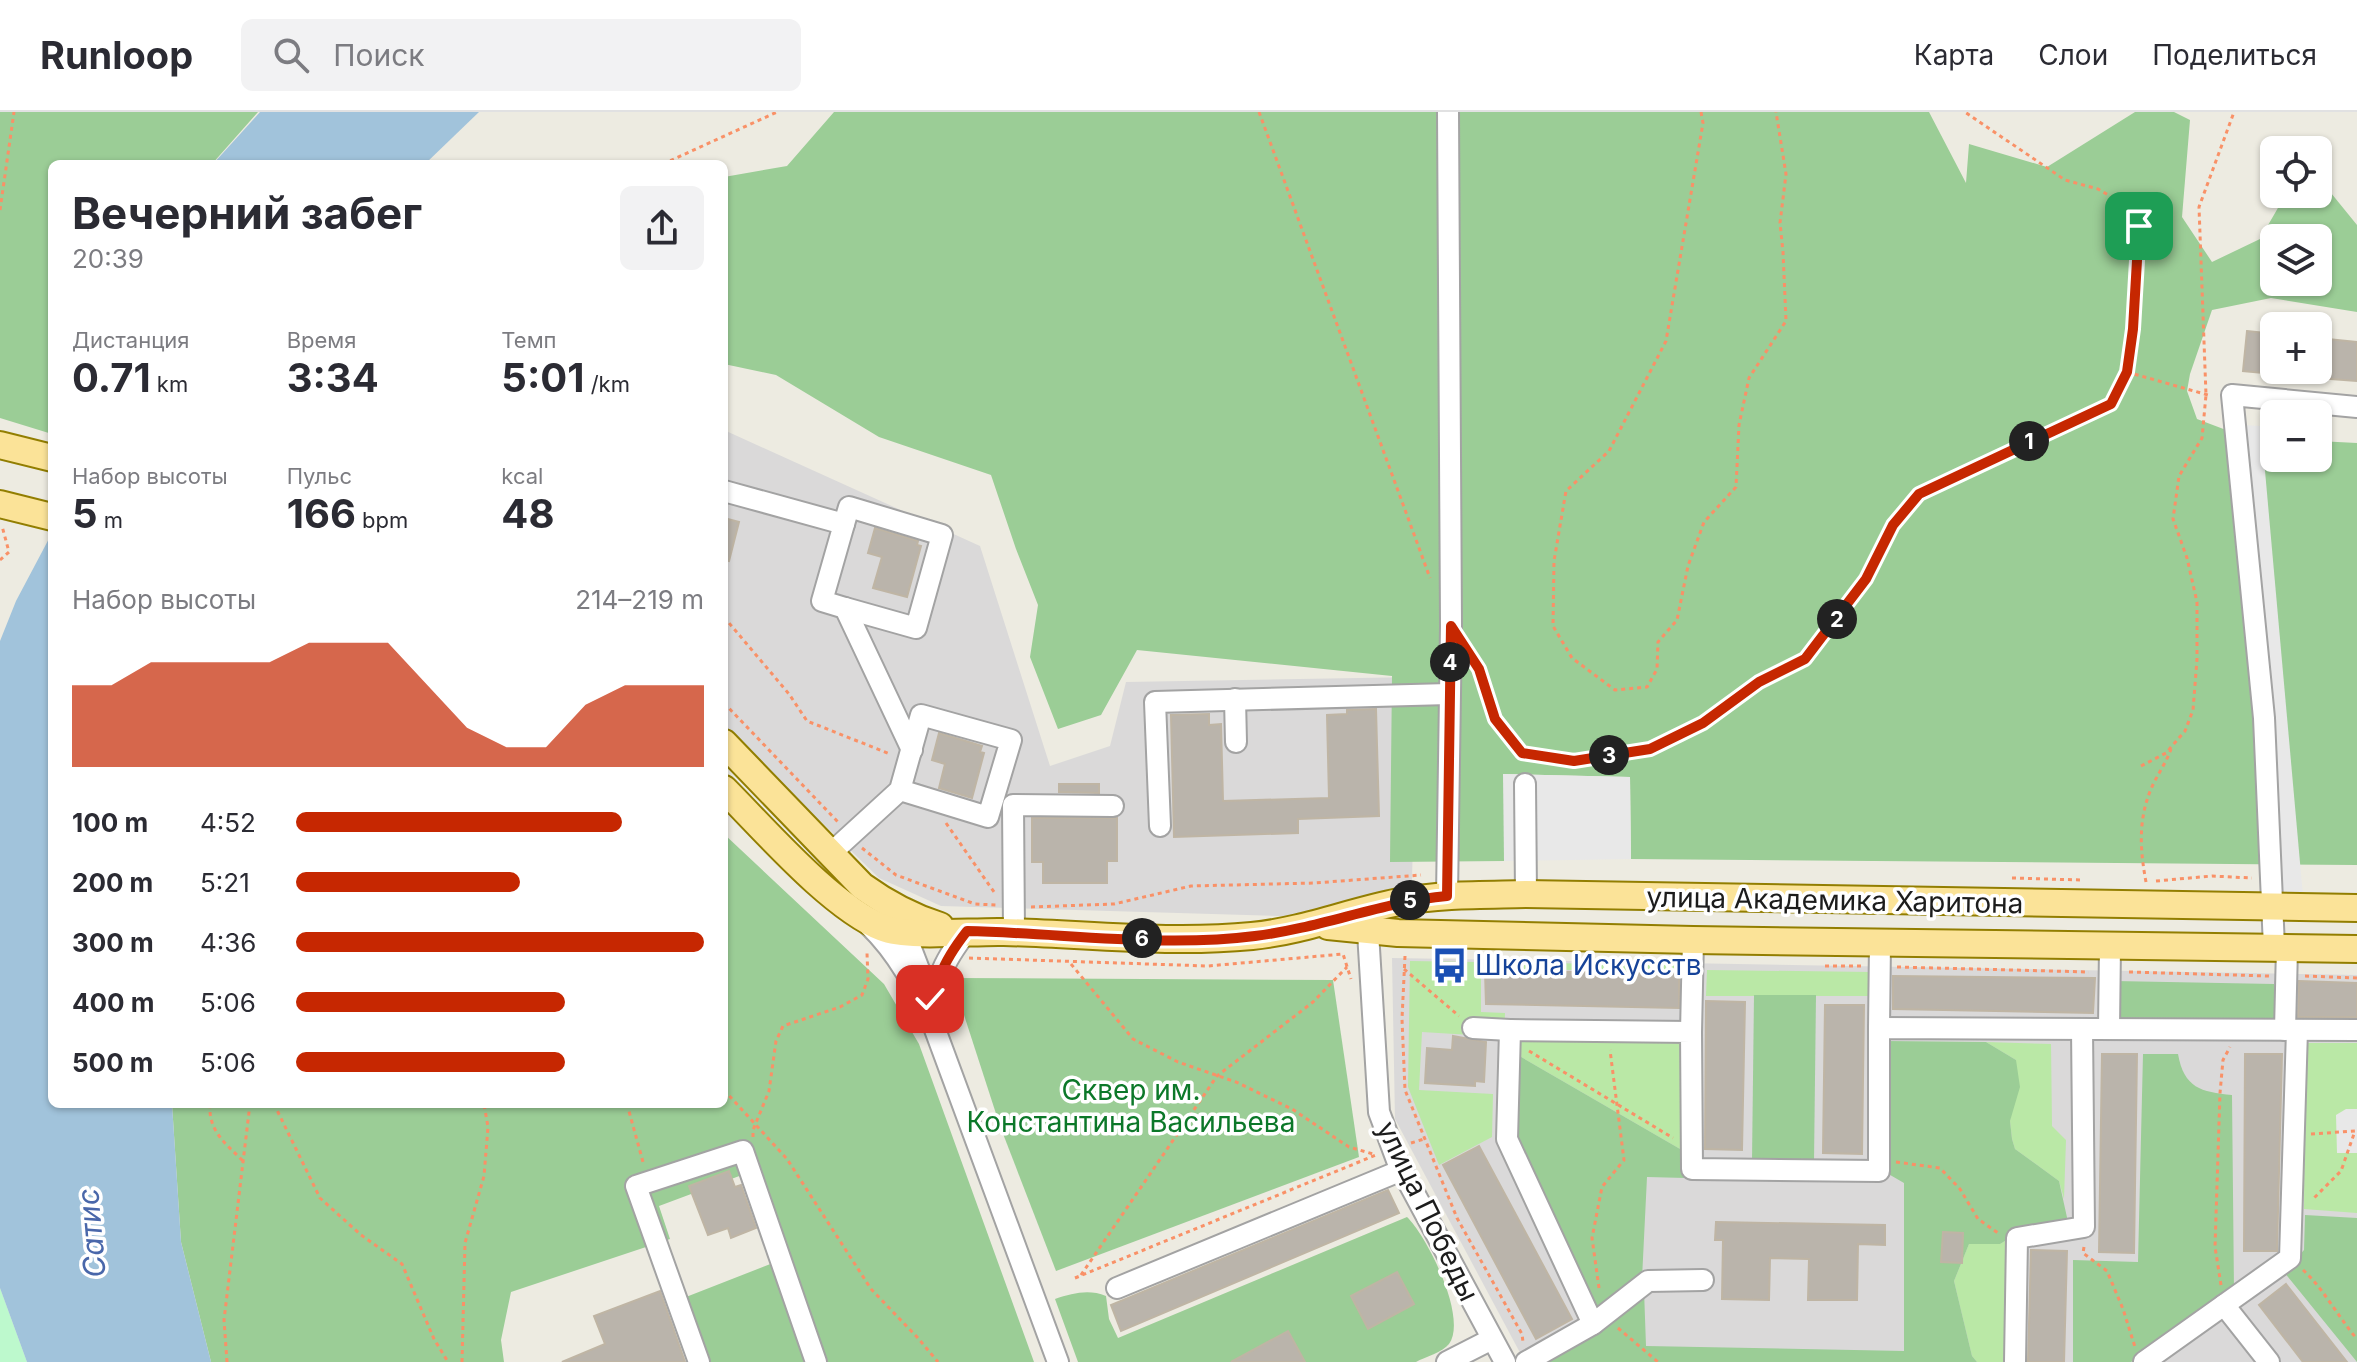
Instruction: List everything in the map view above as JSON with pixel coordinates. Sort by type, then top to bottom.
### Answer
[{"type":"main road","points":[[0,445],[48,457]]},
{"type":"main road","points":[[8,510],[48,516]]},
{"type":"main road","name":"улица Академика Харитона","points":[[728,747],[862,886],[916,919],[961,931]]},
{"type":"main road","name":"улица Академика Харитона","points":[[728,793],[807,872],[857,914],[884,928],[905,933],[1014,932],[1179,940],[1253,936],[1317,925],[1367,921],[1693,940],[2357,949]]},
{"type":"main road","name":"улица Академика Харитона","points":[[1367,921],[1447,896],[1526,894],[2357,908]]},
{"type":"street","points":[[1447,896],[1451,626],[1448,112]]},
{"type":"street","points":[[2140,1355],[2224,1305],[2290,1258],[2294,1135],[2291,1030],[2273,906],[2264,718],[2232,395],[2357,407]]},
{"type":"street","points":[[728,492],[844,524]]},
{"type":"street","points":[[849,507],[942,535],[916,628],[845,608],[822,601],[849,507]]},
{"type":"street","points":[[845,608],[910,755]]},
{"type":"street","points":[[1160,826],[1155,702],[1449,694]]},
{"type":"street","points":[[1235,699],[1236,742]]},
{"type":"street","points":[[830,854],[900,790],[921,715],[1011,740],[988,817],[900,790]]},
{"type":"street","points":[[1525,784],[1526,894]]},
{"type":"street","points":[[1014,932],[1013,805],[1113,806]]},
{"type":"street","points":[[884,902],[905,933],[930,999],[933,1024]]},
{"type":"street","points":[[857,914],[892,949],[933,1024],[1058,1362]]},
{"type":"street","name":"улица Победы","points":[[1367,921],[1379,1112],[1402,1170],[1505,1362]]},
{"type":"street","points":[[933,1024],[936,986],[941,968],[961,931]]},
{"type":"street","points":[[1693,940],[1692,1169],[1879,1171],[1880,943]]},
{"type":"street","points":[[2109,1029],[2110,946]]},
{"type":"street","points":[[1473,1028],[1510,1034],[1691,1032]]},
{"type":"street","points":[[1879,1028],[2357,1030]]},
{"type":"street","points":[[2015,1362],[2017,1238],[2084,1227],[2082,1029]]},
{"type":"street","points":[[1510,1034],[1507,1139],[1598,1320]]},
{"type":"street","points":[[699,1362],[636,1186],[743,1151],[816,1362]]},
{"type":"street","points":[[1117,1288],[1402,1170]]},
{"type":"street","points":[[1525,1355],[1598,1320],[1648,1281],[1703,1280]]},
{"type":"street","points":[[2224,1305],[2269,1362]]},
{"type":"street","points":[[1447,1362],[1492,1339]]},
{"type":"path","points":[[0,210],[14,112]]},
{"type":"path","points":[[672,160],[777,112]]},
{"type":"path","points":[[1259,112],[1430,577]]},
{"type":"path","points":[[1701,112],[1703,123],[1666,341],[1609,451],[1566,491],[1554,561],[1553,626],[1572,658],[1615,690],[1647,687],[1657,669],[1658,642],[1677,620],[1688,566],[1704,522],[1736,487],[1739,425],[1749,378],[1786,321],[1780,223],[1786,174],[1776,112]]},
{"type":"path","points":[[1451,626],[1479,669],[1495,719],[1522,753],[1574,761],[1650,749],[1703,723],[1759,682],[1805,659],[1866,579],[1893,525],[1919,494],[2111,404],[2127,372],[2133,329],[2139,226],[2125,205],[2098,189],[2065,180],[1965,112]]},
{"type":"path","points":[[2141,766],[2166,753],[2185,731],[2193,710],[2197,602],[2187,558],[2173,519],[2179,476],[2202,438],[2206,395],[2199,207],[2234,112]]},
{"type":"path","points":[[2127,372],[2206,395],[2232,395]]},
{"type":"path","points":[[0,560],[9,552],[2,528],[8,510]]},
{"type":"path","points":[[728,622],[789,694],[807,721],[910,755]]},
{"type":"path","points":[[2146,882],[2140,853],[2141,823],[2151,789],[2173,745]]},
{"type":"path","points":[[929,799],[1003,905]]},
{"type":"path","points":[[750,1171],[753,1166],[753,1130],[769,1091],[776,1041],[783,1026],[840,1007],[862,995],[868,979],[868,945]]},
{"type":"path","points":[[1405,956],[1402,1019],[1405,1090],[1457,1218],[1522,1334],[1525,1355]]},
{"type":"path","points":[[1070,963],[1133,1039],[1178,1062],[1292,1109],[1349,1147],[1376,1155],[1075,1278]]},
{"type":"path","points":[[1081,1275],[1217,1076],[1313,1002],[1347,967]]},
{"type":"path","points":[[1404,969],[1473,1028]]},
{"type":"path","points":[[2224,1305],[2215,1247],[2220,1093],[2223,1060],[2239,1029]]},
{"type":"path","points":[[1608,1031],[1624,1160],[1602,1187],[1592,1238],[1598,1320],[1658,1362]]},
{"type":"path","points":[[1510,1034],[1692,1152]]},
{"type":"path","points":[[728,1094],[787,1159],[871,1289],[938,1362]]},
{"type":"path","points":[[210,1108],[213,1130],[243,1161]]},
{"type":"path","points":[[227,1362],[224,1320],[250,1108]]},
{"type":"path","points":[[276,1108],[320,1198],[361,1235],[402,1264],[434,1339],[448,1362]]},
{"type":"path","points":[[462,1362],[465,1243],[484,1176],[488,1127],[485,1108]]},
{"type":"path","points":[[628,1108],[648,1181]]},
{"type":"path","points":[[2292,1212],[2318,1197],[2341,1171],[2355,1131],[2294,1135]]},
{"type":"path","points":[[1879,1161],[1940,1168],[1960,1189],[1978,1219],[1998,1233],[2017,1238]]},
{"type":"path","points":[[2084,1227],[2083,1253],[2107,1271],[2140,1355]]},
{"type":"path","points":[[2290,1258],[2314,1280],[2338,1318],[2357,1339]]},
{"type":"shaded area","points":[[2241,425],[2260,426],[2260,472],[2265,472],[2303,896],[2277,895]]},
{"type":"shaded area","points":[[728,432],[980,546],[1050,766],[1110,746],[1126,682],[1417,677],[1411,920],[941,906],[879,878],[728,731]]},
{"type":"shaded area","points":[[1503,774],[1630,777],[1631,859],[1504,861]]},
{"type":"shaded area","points":[[1392,958],[2357,975],[2357,1362],[1525,1362],[1395,1119]]},
{"type":"shaded area","points":[[2346,1109],[2357,1109],[2357,1153],[2337,1153],[2336,1115]]},
{"type":"green space","points":[[0,112],[258,112],[216,160],[48,160],[48,433],[0,418]]},
{"type":"green space","points":[[834,112],[1929,112],[1966,183],[1969,144],[2047,167],[2135,112],[2174,112],[2190,120],[2182,217],[2212,262],[2260,239],[2260,296],[2332,296],[2332,224],[2269,224],[2278,208],[2332,208],[2332,194],[2357,225],[2357,312],[2271,298],[2212,310],[2187,391],[2197,419],[2242,436],[2260,437],[2260,472],[2332,472],[2332,442],[2357,443],[2357,865],[1631,859],[1630,777],[1504,774],[1504,861],[1390,862],[1392,676],[1137,650],[1101,715],[1058,729],[1030,657],[1038,605],[991,475],[879,437],[776,375],[728,365],[728,176],[787,166]]},
{"type":"green space","points":[[728,838],[884,984],[919,1044],[1034,1362],[709,1362],[686,1297],[773,1263],[742,1175],[659,1206],[670,1239],[511,1292],[501,1340],[504,1362],[211,1362],[181,1242],[172,1108],[728,1108]]},
{"type":"green space","points":[[1410,961],[1686,965],[1686,971],[1481,969],[1481,1012],[1505,1013],[1504,1037],[1422,1032],[1419,1090],[1493,1094],[1492,1137],[1439,1165],[1408,1087]]},
{"type":"green space","points":[[1707,970],[1871,972],[1871,996],[1706,996]]},
{"type":"green space","name":"Сквер им. Константина Васильева","points":[[952,978],[1333,980],[1359,1157],[1056,1271],[1000,1126]]},
{"type":"green space","points":[[2114,981],[2274,984],[2274,1024],[2113,1023]]},
{"type":"green space","points":[[1754,995],[1816,995],[1814,1162],[1752,1161]]},
{"type":"green space","points":[[1517,1035],[1685,1037],[1687,1153],[1516,1054]]},
{"type":"green space","points":[[1885,1041],[1986,1042],[2016,1060],[2020,1087],[2010,1121],[2015,1149],[2059,1181],[2068,1222],[2018,1233],[2000,1244],[1969,1244],[1954,1281],[1972,1356],[1977,1362],[1542,1362],[1644,1290],[1646,1346],[1904,1351],[1904,1183],[1885,1172]]},
{"type":"green space","points":[[1986,1042],[2051,1044],[2052,1126],[2066,1140],[2064,1199],[2059,1181],[2015,1149],[2010,1121],[2016,1060]]},
{"type":"green space","points":[[2305,1043],[2357,1043],[2357,1213],[2304,1209]]},
{"type":"green space","points":[[1516,1054],[1687,1153],[1686,1178],[1647,1177],[1642,1279],[1596,1317],[1513,1137]]},
{"type":"green space","points":[[2143,1054],[2178,1054],[2185,1074],[2196,1086],[2232,1095],[2234,1291],[2131,1362],[2073,1362],[2073,1260],[2138,1262]]},
{"type":"green space","points":[[2305,1215],[2357,1218],[2357,1362],[2284,1272],[2304,1250]]},
{"type":"green space","points":[[1407,1217],[1425,1241],[1443,1278],[1453,1316],[1449,1344],[1416,1362],[1078,1362],[1055,1299],[1081,1293],[1106,1296],[1109,1319],[1118,1338]]},
{"type":"green space","points":[[2008,1239],[2007,1362],[1977,1362],[1972,1356],[1954,1281],[1969,1244],[2000,1244]]},
{"type":"green space","points":[[0,1288],[27,1362],[0,1362]]},
{"type":"water","points":[[260,112],[479,112],[429,160],[217,160]]},
{"type":"water","name":"Сатис","points":[[48,541],[48,1108],[172,1108],[181,1242],[211,1362],[27,1362],[0,1288],[0,641],[16,601]]},
{"type":"building","points":[[2247,331],[2260,332],[2260,373],[2243,371]]},
{"type":"building","points":[[2332,339],[2357,342],[2357,381],[2332,379]]},
{"type":"building","points":[[728,519],[739,522],[728,561]]},
{"type":"building","points":[[875,528],[918,541],[917,545],[921,546],[907,597],[873,588],[882,557],[868,553]]},
{"type":"building","points":[[1376,709],[1379,816],[1298,819],[1298,833],[1174,837],[1171,715],[1209,714],[1209,725],[1221,724],[1223,801],[1329,798],[1327,715],[1347,714],[1347,710]]},
{"type":"building","points":[[939,733],[982,746],[980,752],[984,753],[972,798],[939,788],[945,764],[932,760]]},
{"type":"building","points":[[1059,784],[1099,784],[1099,793],[1059,792]]},
{"type":"building","points":[[1032,818],[1117,818],[1117,861],[1107,861],[1107,883],[1043,883],[1043,862],[1032,862]]},
{"type":"building","points":[[1485,971],[1679,973],[1679,1008],[1486,1004]]},
{"type":"building","points":[[1893,976],[2095,978],[2093,1013],[1893,1009]]},
{"type":"building","points":[[2299,981],[2357,983],[2357,1017],[2298,1017]]},
{"type":"building","points":[[1706,1001],[1745,1002],[1742,1150],[1705,1149]]},
{"type":"building","points":[[1825,1005],[1864,1005],[1862,1154],[1823,1153]]},
{"type":"building","points":[[1453,1036],[1486,1042],[1484,1082],[1475,1081],[1475,1086],[1425,1083],[1427,1048],[1452,1050]]},
{"type":"building","points":[[2102,1054],[2137,1054],[2134,1253],[2099,1252]]},
{"type":"building","points":[[2245,1054],[2282,1054],[2277,1251],[2244,1251]]},
{"type":"building","points":[[1479,1146],[1572,1319],[1536,1339],[1443,1165]]},
{"type":"building","points":[[729,1171],[735,1187],[741,1185],[756,1228],[731,1238],[728,1228],[708,1235],[689,1186]]},
{"type":"building","points":[[1388,1190],[1399,1213],[1121,1331],[1111,1305]]},
{"type":"building","points":[[1716,1222],[1885,1225],[1885,1245],[1858,1244],[1857,1300],[1808,1300],[1809,1259],[1770,1258],[1769,1300],[1722,1299],[1723,1240],[1715,1240]]},
{"type":"building","points":[[1943,1232],[1963,1233],[1962,1263],[1941,1262]]},
{"type":"building","points":[[2031,1250],[2067,1251],[2064,1362],[2028,1362]]},
{"type":"building","points":[[1397,1272],[1414,1304],[1368,1329],[1351,1296]]},
{"type":"building","points":[[2286,1284],[2347,1362],[2303,1362],[2259,1305]]},
{"type":"building","points":[[660,1291],[685,1362],[562,1362],[605,1344],[594,1316]]},
{"type":"building","points":[[1288,1331],[1305,1362],[1231,1362]]},
{"type":"place","name":"Школа Искусств","points":[[1449,965]]},
{"type":"route","points":[[930,999],[933,1024],[936,986],[941,968],[967,931],[1179,940],[1253,936],[1301,929],[1398,902],[1447,896],[1451,626],[1479,669],[1495,719],[1522,753],[1574,761],[1650,749],[1703,723],[1759,682],[1805,659],[1866,579],[1893,525],[1919,494],[2111,404],[2127,372],[2133,329],[2139,226]]}]
